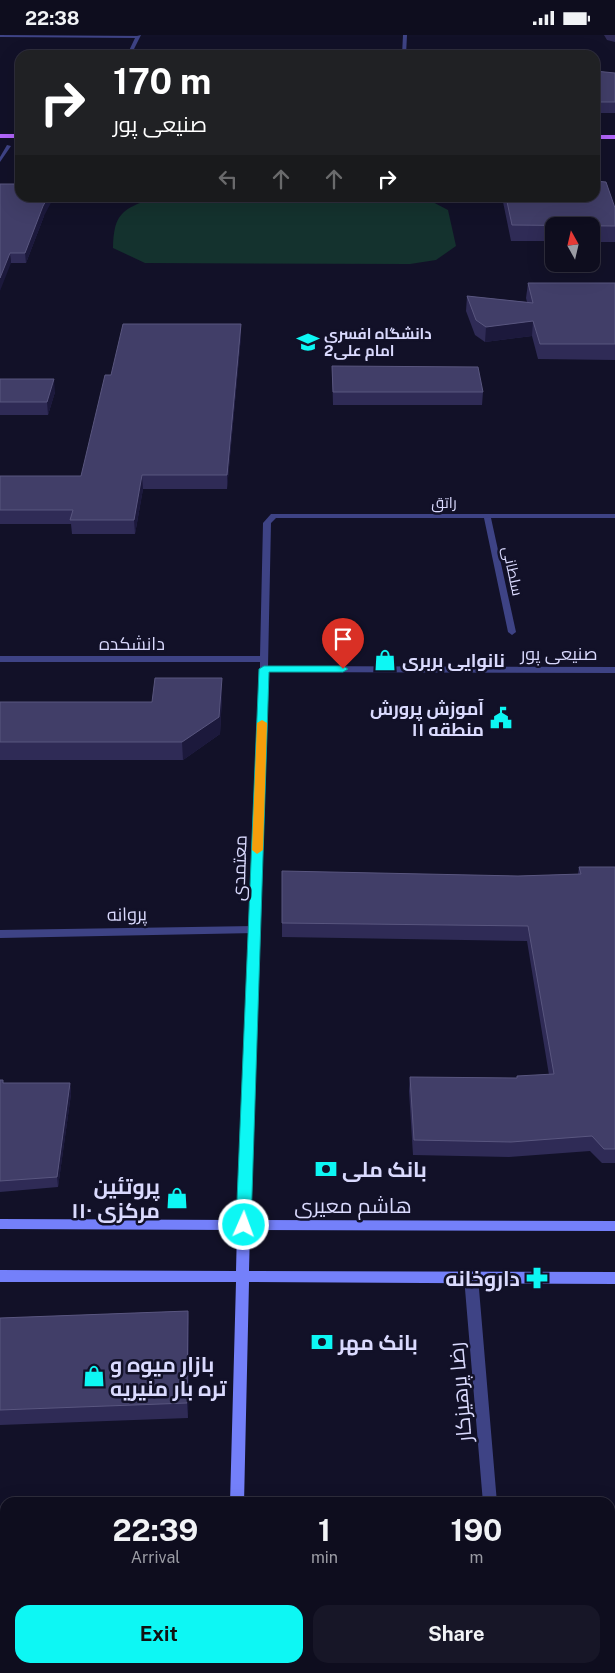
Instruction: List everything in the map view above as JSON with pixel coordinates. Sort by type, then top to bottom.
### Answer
[{"type":"main road","points":[[0,136],[15,136]]},
{"type":"main road","points":[[600,137],[615,137]]},
{"type":"main road","name":"معتمدی","points":[[237,1497],[242,1277],[264,664]]},
{"type":"main road","name":"هاشم معیری","points":[[0,1224],[615,1226]]},
{"type":"main road","points":[[0,1276],[615,1277]]},
{"type":"street","points":[[404,50],[405,35]]},
{"type":"street","points":[[0,36],[138,36],[131,50]]},
{"type":"street","points":[[0,161],[9,146]]},
{"type":"street","name":"راتق","points":[[274,516],[615,516]]},
{"type":"street","name":"معتمدی","points":[[264,664],[267,523],[274,516]]},
{"type":"street","name":"سلطانی","points":[[487,516],[512,632]]},
{"type":"street","name":"دانشکده","points":[[0,659],[264,664]]},
{"type":"street","name":"صنیعی پور","points":[[264,664],[615,670]]},
{"type":"street","name":"پروانه","points":[[0,934],[254,930]]},
{"type":"street","name":"رضا پرهیزکار","points":[[471,1277],[489,1497]]},
{"type":"green space","points":[[142,202],[433,202],[448,210],[456,246],[436,260],[410,264],[145,263],[113,248],[115,227],[118,220],[122,214]]},
{"type":"building","points":[[600,72],[615,73],[615,102],[600,102]]},
{"type":"building","points":[[600,181],[606,182],[615,208],[615,226],[600,226],[600,217],[545,217],[545,225],[512,225],[507,202],[600,202]]},
{"type":"building","points":[[0,184],[15,184],[15,202],[45,202],[25,253],[10,253],[0,278]]},
{"type":"building","points":[[528,283],[615,283],[615,344],[540,344],[533,321],[486,327],[476,320],[467,296],[533,303]]},
{"type":"building","points":[[123,324],[241,324],[227,475],[142,475],[134,520],[70,520],[73,510],[0,510],[0,476],[81,476],[105,375],[111,375]]},
{"type":"building","points":[[332,366],[478,367],[483,392],[333,392]]},
{"type":"building","points":[[0,379],[54,379],[47,402],[0,402]]},
{"type":"building","points":[[155,678],[222,678],[219,717],[182,742],[0,742],[0,702],[152,702]]},
{"type":"building","points":[[579,867],[615,867],[615,1149],[604,1149],[592,1136],[511,1142],[414,1140],[410,1077],[517,1078],[517,1076],[554,1074],[528,926],[282,923],[282,871],[518,876],[581,874]]},
{"type":"building","points":[[0,1080],[3,1080],[3,1083],[70,1083],[57,1177],[0,1181]]},
{"type":"building","name":"بازار میوه و تره بار منیریه","points":[[188,1311],[187,1403],[0,1410],[0,1318]]},
{"type":"slow traffic","points":[[257,850],[262,723]]},
{"type":"place","name":"دانشگاه افسری امام علی2","points":[[308,342]]},
{"type":"place","name":"نانوایی بربری","points":[[385,660]]},
{"type":"place","name":"آموزش پرورش منطقه ۱۱","points":[[501,718]]},
{"type":"place","name":"بانک ملی","points":[[326,1169]]},
{"type":"place","name":"پروتئین مرکزی ۱۱۰","points":[[177,1198]]},
{"type":"place","name":"داروخانه","points":[[537,1278]]},
{"type":"place","name":"بانک مهر","points":[[322,1342]]},
{"type":"place","name":"بازار میوه و تره بار منیریه","points":[[94,1376]]},
{"type":"route","points":[[244,1225],[264,669],[343,669]]}]
